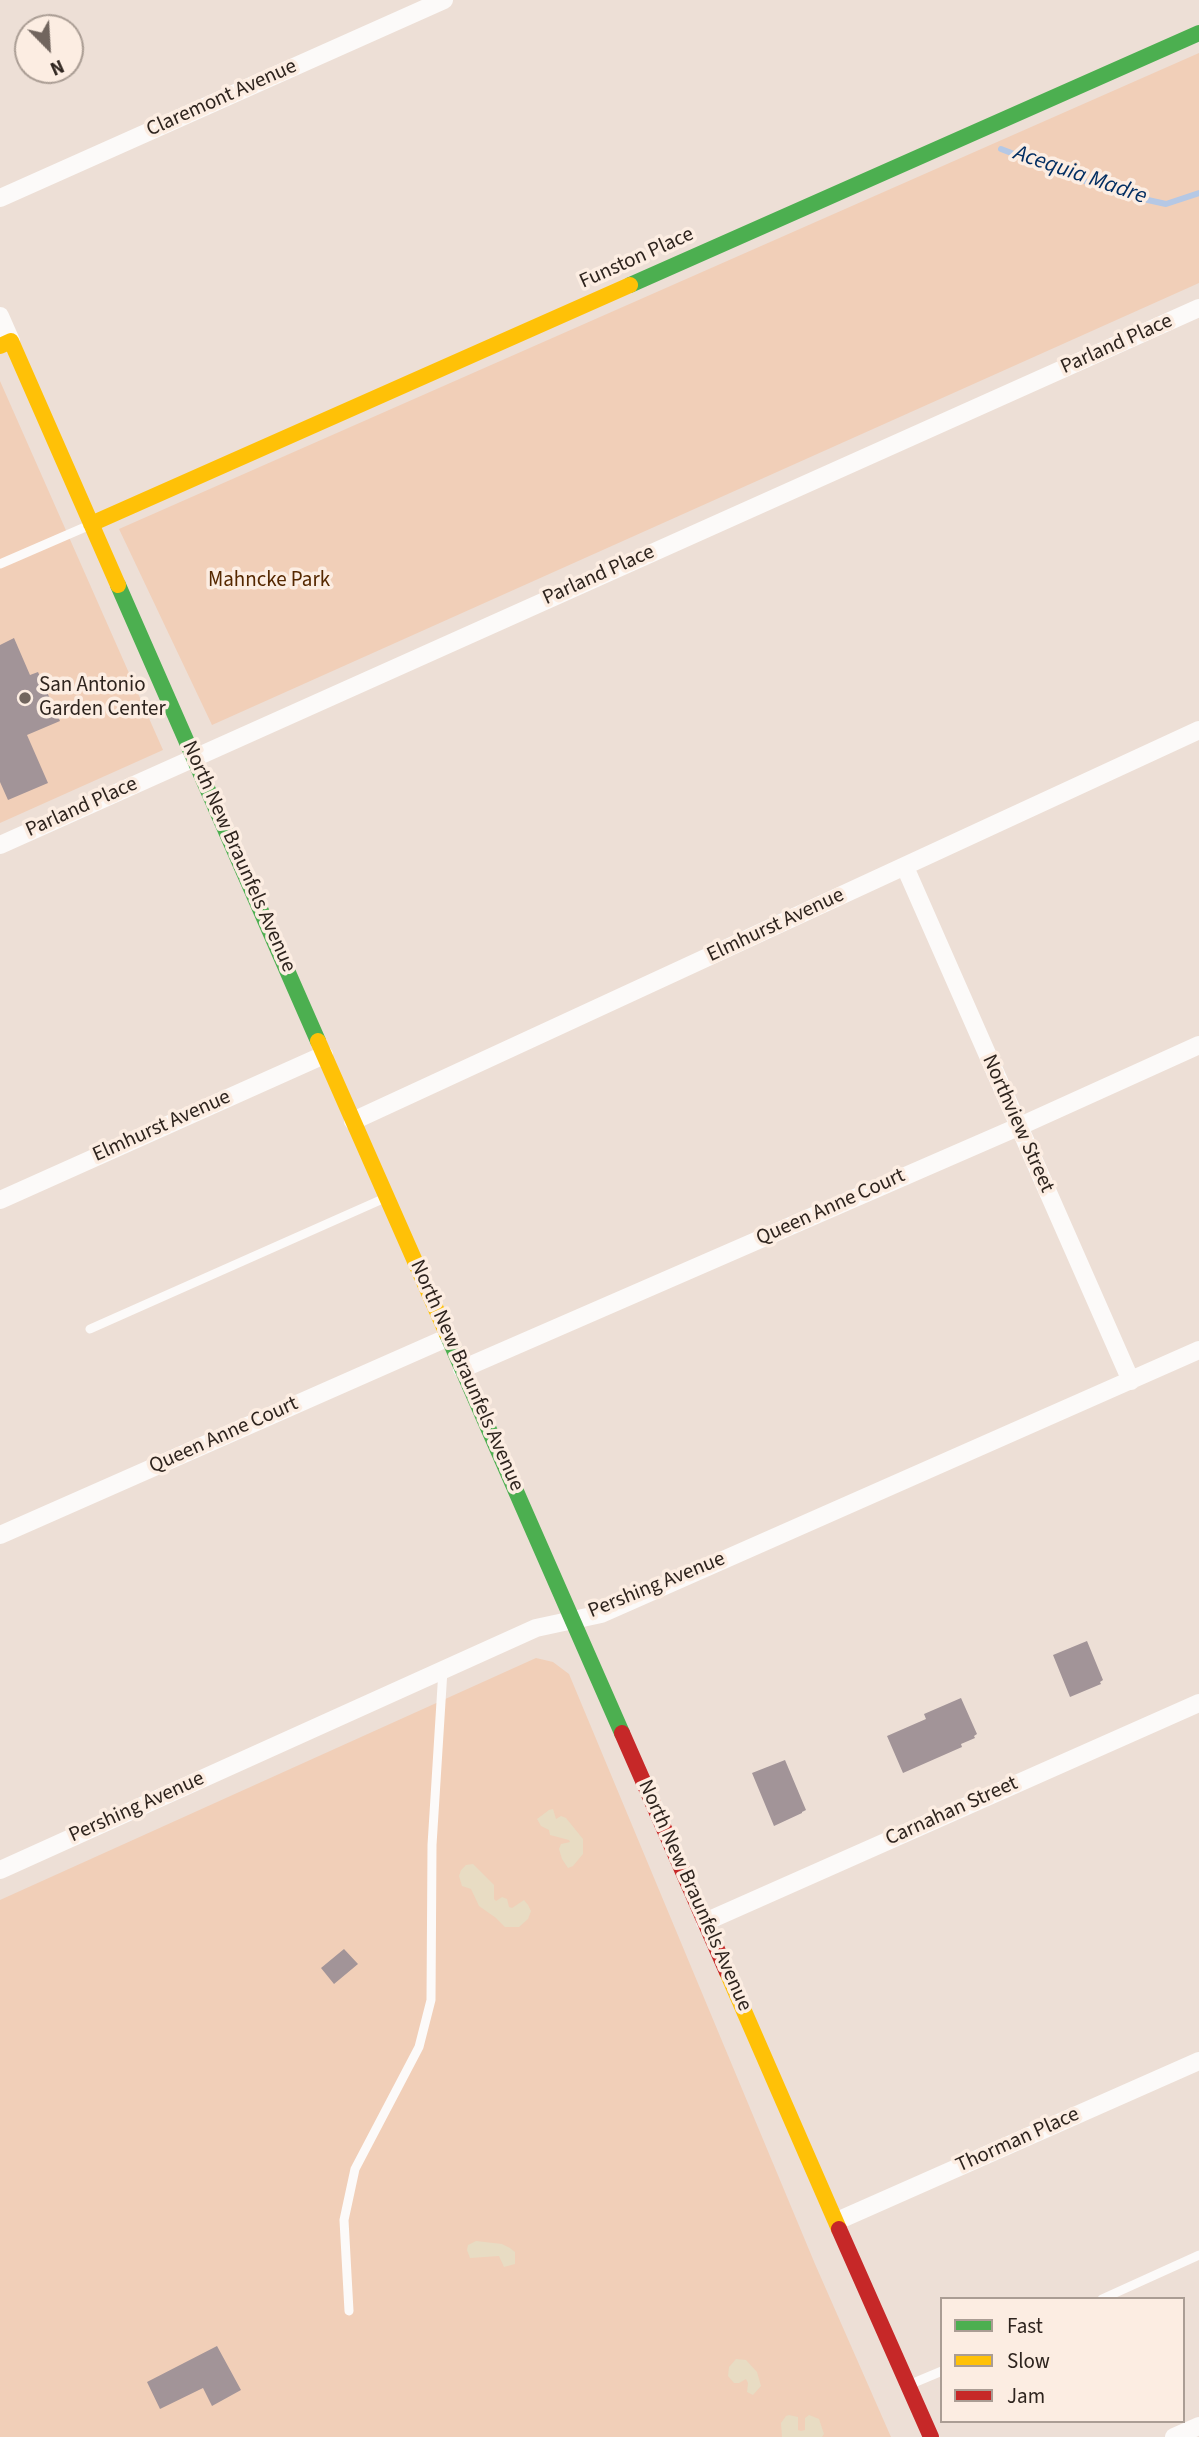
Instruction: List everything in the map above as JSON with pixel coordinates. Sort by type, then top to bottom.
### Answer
[{"type":"street","name":"Claremont Avenue","points":[[0,198],[444,0]]},
{"type":"street","name":"Funston Place","points":[[91,524],[1199,33]]},
{"type":"street","name":"Parland Place","points":[[0,845],[1199,308]]},
{"type":"street","name":"North New Braunfels Avenue","points":[[0,316],[6,343],[91,524],[931,2437]]},
{"type":"street","name":"Elmhurst Avenue","points":[[353,1121],[1199,730]]},
{"type":"street","name":"Northview Street","points":[[905,867],[1131,1381]]},
{"type":"street","name":"Queen Anne Court","points":[[462,1369],[1018,1127],[1199,1045]]},
{"type":"street","name":"Elmhurst Avenue","points":[[0,1200],[324,1055]]},
{"type":"street","name":"Queen Anne Court","points":[[0,1535],[449,1338]]},
{"type":"street","name":"Pershing Avenue","points":[[0,1870],[536,1628],[601,1614],[1199,1350]]},
{"type":"street","name":"Carnahan Street","points":[[705,1922],[1199,1703]]},
{"type":"street","name":"Thorman Place","points":[[836,2221],[1199,2061]]},
{"type":"street","points":[[1174,2437],[1199,2426]]},
{"type":"lane","points":[[0,564],[91,524]]},
{"type":"lane","points":[[90,1329],[387,1197]]},
{"type":"lane","points":[[349,2311],[344,2220],[355,2169],[418,2047],[431,2000],[432,1845],[443,1669]]},
{"type":"lane","points":[[1106,2297],[1199,2255]]},
{"type":"lane","points":[[909,2386],[940,2372]]},
{"type":"green space","name":"Mahncke Park","points":[[1199,53],[1199,283],[212,725],[119,529]]},
{"type":"green space","points":[[0,381],[163,750],[0,823]]},
{"type":"green space","points":[[536,1658],[553,1662],[569,1674],[815,2264],[891,2437],[0,2437],[0,1900]]},
{"type":"sand","points":[[553,1809],[556,1819],[561,1816],[566,1818],[583,1839],[583,1854],[568,1868],[559,1849],[561,1844],[570,1842],[569,1840],[550,1835],[549,1830],[541,1826],[537,1819]]},
{"type":"sand","points":[[473,1864],[494,1885],[496,1901],[502,1897],[507,1899],[509,1907],[512,1908],[524,1900],[528,1905],[531,1911],[528,1919],[519,1927],[505,1927],[479,1906],[471,1889],[462,1886],[459,1876],[461,1870],[466,1865]]},
{"type":"sand","points":[[476,2241],[502,2244],[510,2248],[515,2252],[515,2264],[504,2267],[499,2256],[470,2258],[468,2245]]},
{"type":"sand","points":[[736,2359],[746,2360],[757,2372],[761,2386],[753,2395],[747,2392],[746,2379],[734,2383],[728,2376],[729,2367]]},
{"type":"sand","points":[[789,2415],[798,2417],[798,2430],[801,2431],[805,2430],[805,2418],[809,2415],[819,2419],[824,2434],[822,2437],[782,2437],[781,2423]]},
{"type":"building","name":"San Antonio Garden Center","points":[[14,638],[30,675],[38,672],[60,721],[27,735],[48,783],[8,800],[0,782],[0,645]]},
{"type":"building","points":[[1087,1641],[1103,1680],[1101,1684],[1070,1697],[1053,1655]]},
{"type":"building","points":[[961,1698],[977,1734],[975,1738],[961,1744],[962,1747],[903,1773],[887,1736],[926,1719],[924,1714]]},
{"type":"building","points":[[785,1760],[806,1810],[774,1826],[752,1773]]},
{"type":"building","points":[[344,1949],[358,1964],[334,1984],[321,1968]]},
{"type":"building","points":[[217,2346],[241,2390],[212,2406],[203,2388],[160,2409],[147,2382]]},
{"type":"waterway","name":"Acequia Madre","points":[[1001,149],[1116,193],[1166,204],[1199,193]]},
{"type":"traffic: fast","points":[[630,285],[1199,33]]},
{"type":"traffic: fast","points":[[118,585],[318,1041]]},
{"type":"traffic: fast","points":[[447,1334],[622,1733]]},
{"type":"traffic: slow","points":[[91,524],[630,285]]},
{"type":"traffic: slow","points":[[0,346],[11,341],[118,585]]},
{"type":"traffic: slow","points":[[318,1041],[447,1334]]},
{"type":"traffic: slow","points":[[727,1972],[839,2229]]},
{"type":"traffic: jam","points":[[622,1733],[727,1972]]},
{"type":"traffic: jam","points":[[839,2229],[931,2437]]},
{"type":"place","name":"San Antonio Garden Center","points":[[25,698]]}]
